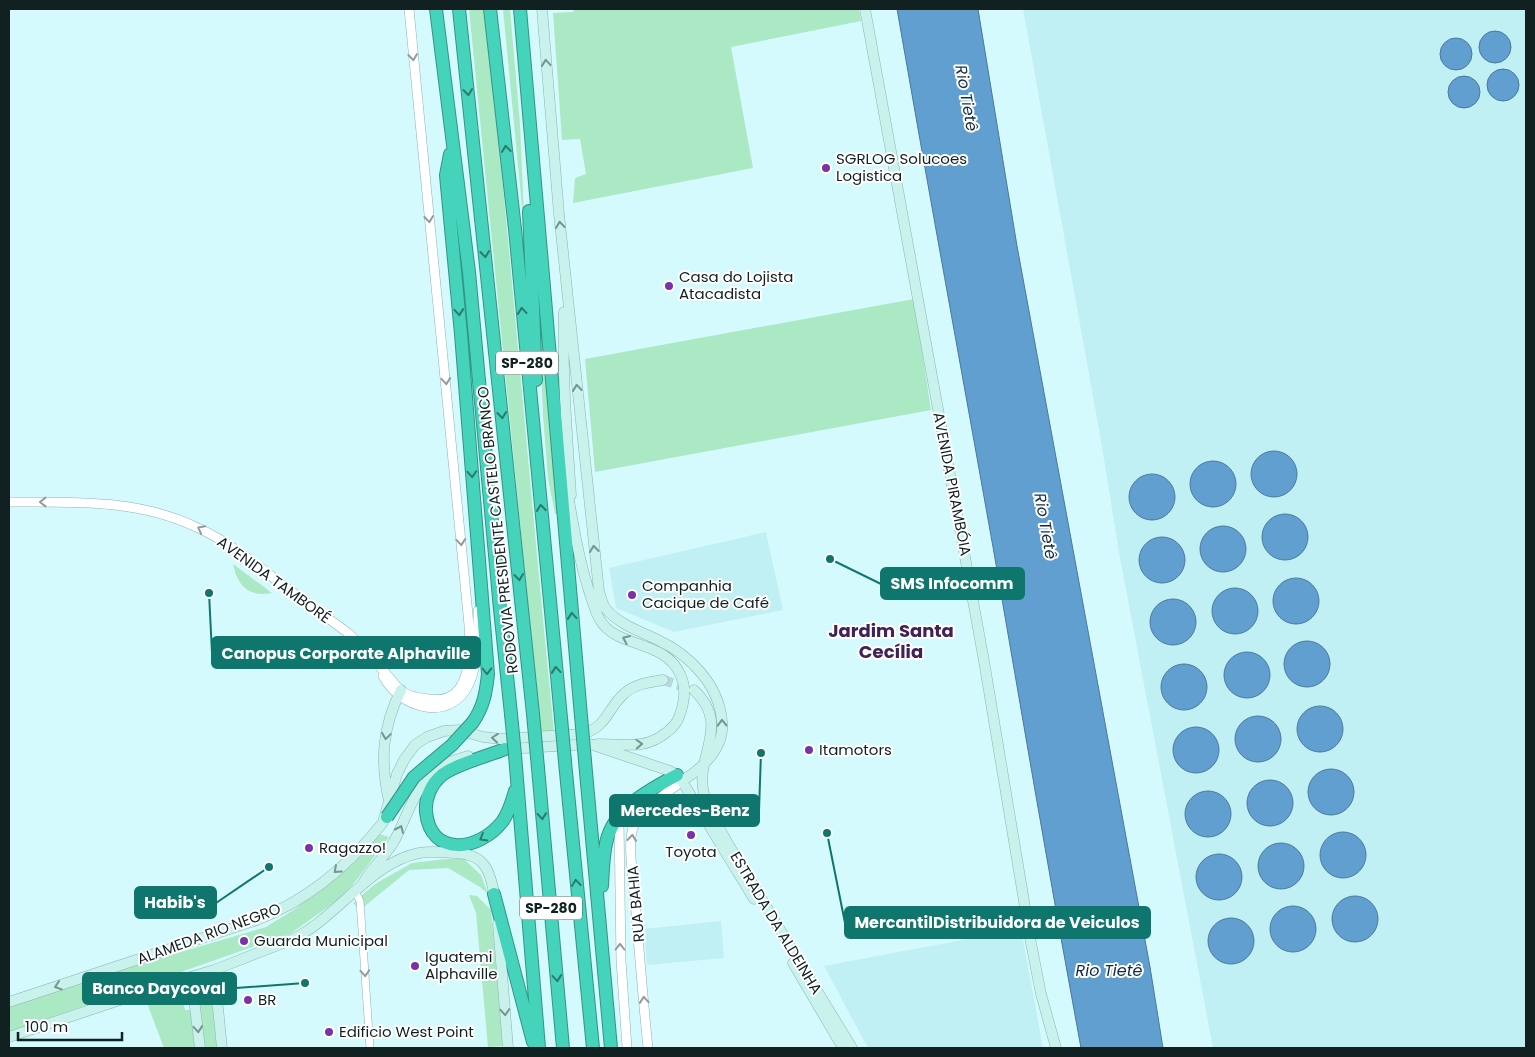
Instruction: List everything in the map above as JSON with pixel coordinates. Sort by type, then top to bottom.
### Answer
[{"type":"highway","points":[[436,9],[469,272],[517,779],[537,1048]]},
{"type":"highway","name":"RODOVIA PRESIDENTE CASTELO BRANCO","points":[[459,9],[533,714],[563,1048]]},
{"type":"highway","name":"SP-280","points":[[490,9],[514,229],[593,1048]]},
{"type":"highway","points":[[514,9],[530,220],[538,480]]},
{"type":"highway","points":[[520,9],[611,1048]]},
{"type":"highway","points":[[385,819],[414,777],[452,745],[481,711],[488,674],[461,334],[447,186],[447,166],[452,142]]},
{"type":"highway","points":[[505,749],[442,775],[426,796],[427,823],[440,840],[450,844],[460,846],[481,840],[490,834],[502,821],[511,803],[517,779]]},
{"type":"highway","points":[[599,923],[605,849],[613,825],[622,812],[634,802],[679,778]]},
{"type":"highway","points":[[494,894],[528,1024],[537,1048]]},
{"type":"main road","points":[[542,9],[559,214],[599,591],[605,607],[614,616],[623,623],[660,640],[681,654],[697,668],[715,694],[721,711],[722,726],[720,743],[713,756],[703,766],[679,778],[670,771],[590,744]]},
{"type":"main road","name":"AVENIDA PIRAMBÓIA","points":[[865,9],[983,652],[1031,943],[1041,994],[1056,1048]]},
{"type":"main road","points":[[566,274],[564,359],[574,527]]},
{"type":"main road","points":[[363,883],[391,845],[423,782],[449,763],[471,755],[505,749],[590,744],[642,745],[651,743],[662,736],[678,720],[683,707],[684,686],[677,666],[664,655],[630,641],[606,628],[595,611],[574,527],[555,412]]},
{"type":"main road","points":[[385,819],[397,774],[404,760],[415,745],[427,737],[444,731],[459,730],[483,737],[501,739],[584,734],[594,730],[601,724],[617,701],[631,688],[663,680]]},
{"type":"main road","name":"ESTRADA DA ALDEINHA","points":[[694,690],[707,705],[712,724],[710,744],[703,766],[705,797],[717,824],[732,850],[852,1048]]},
{"type":"main road","points":[[389,802],[383,767],[385,740],[399,693]]},
{"type":"main road","name":"ESTRADA DA ALDEINHA","points":[[679,778],[693,798],[843,1048]]},
{"type":"main road","points":[[693,798],[705,797]]},
{"type":"main road","name":"ALAMEDA RIO NEGRO","points":[[9,1002],[274,913],[302,897],[328,878],[358,851],[385,819]]},
{"type":"main road","points":[[9,1037],[214,970],[298,937],[331,913],[363,883],[392,863],[410,855],[420,852],[467,853],[481,861],[487,870],[494,894],[508,1048]]},
{"type":"main road","points":[[214,970],[213,984],[222,1048]]},
{"type":"main road","points":[[180,980],[192,991],[196,1006],[200,1048]]},
{"type":"main road","points":[[192,991],[200,986],[213,984]]},
{"type":"street","points":[[399,693],[432,700],[450,697],[462,685],[466,676],[470,652],[465,582],[409,9]]},
{"type":"street","name":"AVENIDA TAMBORÉ","points":[[9,502],[114,504],[151,512],[195,526],[232,546],[348,633],[378,665],[399,693]]},
{"type":"street","points":[[399,693],[415,705],[431,707],[452,703],[463,695],[470,682],[476,658],[480,587]]},
{"type":"street","name":"RUA BAHIA","points":[[648,1048],[631,839],[632,831],[643,814],[679,778]]},
{"type":"street","points":[[622,812],[619,822],[620,960],[627,1048]]},
{"type":"street","points":[[355,891],[360,901],[370,1048]]},
{"type":"shaded area","points":[[1023,9],[1526,9],[1526,1048],[1213,1048],[1120,558],[1100,435]]},
{"type":"shaded area","points":[[766,532],[783,610],[674,632],[616,608],[609,568]]},
{"type":"shaded area","points":[[721,921],[724,958],[647,965],[644,929]]},
{"type":"shaded area","points":[[1021,929],[1043,1048],[868,1048],[824,966]]},
{"type":"green space","points":[[469,9],[486,9],[554,732],[541,734]]},
{"type":"green space","points":[[503,9],[510,9],[520,124],[525,238]]},
{"type":"green space","points":[[574,9],[859,9],[861,21],[731,47],[753,168],[573,203],[575,178],[586,174],[580,139],[562,140],[553,13],[573,12]]},
{"type":"green space","points":[[534,193],[559,514],[555,514],[548,478],[543,416]]},
{"type":"green space","points":[[914,299],[931,410],[595,472],[585,359]]},
{"type":"green space","points":[[233,564],[272,593],[257,594],[245,588],[238,578]]},
{"type":"green space","points":[[379,834],[389,837],[346,894],[290,934],[9,1032],[9,1002],[266,927],[295,909],[340,872]]},
{"type":"green space","points":[[464,859],[481,875],[488,894],[480,887],[448,868],[409,870],[360,910],[353,903],[375,884],[412,863]]},
{"type":"green space","points":[[469,895],[477,896],[491,910],[503,1046],[488,1047],[476,913]]},
{"type":"green space","points":[[175,991],[182,995],[185,1010],[192,1010],[195,1048],[164,1048],[147,1003]]},
{"type":"green space","points":[[214,999],[219,1048],[203,1048],[200,1002],[202,1000]]},
{"type":"water","name":"Rio Tietê","points":[[897,9],[978,9],[1017,246],[1150,967],[1163,1048],[1081,1048]]},
{"type":"water","points":[[1495,31],[1501,32],[1506,36],[1510,41],[1510,53],[1506,58],[1501,62],[1495,63],[1489,62],[1484,58],[1480,53],[1479,47],[1480,41],[1484,36],[1489,32]]},
{"type":"water","points":[[1456,38],[1462,39],[1467,43],[1471,48],[1471,60],[1467,65],[1462,69],[1456,70],[1450,69],[1445,65],[1441,60],[1440,54],[1441,48],[1445,43],[1450,39]]},
{"type":"water","points":[[1503,69],[1509,70],[1514,74],[1518,79],[1518,91],[1514,96],[1509,100],[1503,101],[1497,100],[1492,96],[1488,91],[1487,85],[1488,79],[1492,74],[1497,70]]},
{"type":"water","points":[[1464,76],[1470,77],[1475,81],[1479,86],[1479,98],[1475,103],[1470,107],[1464,108],[1458,107],[1453,103],[1449,98],[1448,92],[1449,86],[1453,81],[1458,77]]},
{"type":"water","points":[[1274,451],[1287,455],[1293,461],[1297,474],[1293,487],[1287,493],[1274,497],[1261,493],[1255,487],[1251,474],[1255,461],[1261,455]]},
{"type":"water","points":[[1213,461],[1226,465],[1232,471],[1236,484],[1232,497],[1226,503],[1213,507],[1200,503],[1194,497],[1190,484],[1194,471],[1200,465]]},
{"type":"water","points":[[1152,474],[1165,478],[1171,484],[1175,497],[1171,510],[1165,516],[1152,520],[1139,516],[1133,510],[1129,497],[1133,484],[1139,478]]},
{"type":"water","points":[[1285,514],[1298,518],[1304,524],[1308,537],[1304,550],[1298,556],[1285,560],[1272,556],[1266,550],[1262,537],[1266,524],[1272,518]]},
{"type":"water","points":[[1223,526],[1236,530],[1242,536],[1246,549],[1242,562],[1236,568],[1223,572],[1210,568],[1204,562],[1200,549],[1204,536],[1210,530]]},
{"type":"water","points":[[1162,537],[1175,541],[1181,547],[1185,560],[1181,573],[1175,579],[1162,583],[1149,579],[1143,573],[1139,560],[1143,547],[1149,541]]},
{"type":"water","points":[[1296,578],[1309,582],[1315,588],[1319,601],[1315,614],[1309,620],[1296,624],[1283,620],[1277,614],[1273,601],[1277,588],[1283,582]]},
{"type":"water","points":[[1235,588],[1248,592],[1254,598],[1258,611],[1254,624],[1248,630],[1235,634],[1222,630],[1216,624],[1212,611],[1216,598],[1222,592]]},
{"type":"water","points":[[1173,599],[1186,603],[1192,609],[1196,622],[1192,635],[1186,641],[1173,645],[1160,641],[1154,635],[1150,622],[1154,609],[1160,603]]},
{"type":"water","points":[[1307,641],[1320,645],[1326,651],[1330,664],[1326,677],[1320,683],[1307,687],[1294,683],[1288,677],[1284,664],[1288,651],[1294,645]]},
{"type":"water","points":[[1247,652],[1260,656],[1266,662],[1270,675],[1266,688],[1260,694],[1247,698],[1234,694],[1228,688],[1224,675],[1228,662],[1234,656]]},
{"type":"water","points":[[1184,664],[1197,668],[1203,674],[1207,687],[1203,700],[1197,706],[1184,710],[1171,706],[1165,700],[1161,687],[1165,674],[1171,668]]},
{"type":"water","points":[[1320,706],[1333,710],[1339,716],[1343,729],[1339,742],[1333,748],[1320,752],[1307,748],[1301,742],[1297,729],[1301,716],[1307,710]]},
{"type":"water","points":[[1258,716],[1271,720],[1277,726],[1281,739],[1277,752],[1271,758],[1258,762],[1245,758],[1239,752],[1235,739],[1239,726],[1245,720]]},
{"type":"water","points":[[1196,727],[1209,731],[1215,737],[1219,750],[1215,763],[1209,769],[1196,773],[1183,769],[1177,763],[1173,750],[1177,737],[1183,731]]},
{"type":"water","points":[[1331,769],[1344,773],[1350,779],[1354,792],[1350,805],[1344,811],[1331,815],[1318,811],[1312,805],[1308,792],[1312,779],[1318,773]]},
{"type":"water","points":[[1270,780],[1283,784],[1289,790],[1293,803],[1289,816],[1283,822],[1270,826],[1257,822],[1251,816],[1247,803],[1251,790],[1257,784]]},
{"type":"water","points":[[1208,791],[1221,795],[1227,801],[1231,814],[1227,827],[1221,833],[1208,837],[1195,833],[1189,827],[1185,814],[1189,801],[1195,795]]},
{"type":"water","points":[[1343,832],[1356,836],[1362,842],[1366,855],[1362,868],[1356,874],[1343,878],[1330,874],[1324,868],[1320,855],[1324,842],[1330,836]]},
{"type":"water","points":[[1281,843],[1294,847],[1300,853],[1304,866],[1300,879],[1294,885],[1281,889],[1268,885],[1262,879],[1258,866],[1262,853],[1268,847]]},
{"type":"water","points":[[1219,854],[1232,858],[1238,864],[1242,877],[1238,890],[1232,896],[1219,900],[1206,896],[1200,890],[1196,877],[1200,864],[1206,858]]},
{"type":"water","points":[[1355,896],[1368,900],[1374,906],[1378,919],[1374,932],[1368,938],[1355,942],[1342,938],[1336,932],[1332,919],[1336,906],[1342,900]]},
{"type":"water","points":[[1293,906],[1306,910],[1312,916],[1316,929],[1312,942],[1306,948],[1293,952],[1280,948],[1274,942],[1270,929],[1274,916],[1280,910]]},
{"type":"water","points":[[1231,918],[1244,922],[1250,928],[1254,941],[1250,954],[1244,960],[1231,964],[1218,960],[1212,954],[1208,941],[1212,928],[1218,922]]},
{"type":"tunnel","points":[[663,680],[694,690]]},
{"type":"place","name":"SGRLOG Solucoes Logistica","points":[[826,168]]},
{"type":"place","name":"Casa do Lojista Atacadista","points":[[669,286]]},
{"type":"place","name":"SMS Infocomm","points":[[830,559]]},
{"type":"place","name":"Canopus Corporate Alphaville","points":[[209,593]]},
{"type":"place","name":"Companhia Cacique de Café","points":[[632,595]]},
{"type":"place","name":"Itamotors","points":[[809,750]]},
{"type":"place","name":"Mercedes-Benz","points":[[761,753]]},
{"type":"place","name":"MercantilDistribuidora de Veiculos","points":[[827,833]]},
{"type":"place","name":"Toyota","points":[[691,835]]},
{"type":"place","name":"Ragazzo!","points":[[309,848]]},
{"type":"place","name":"Habib's","points":[[269,867]]},
{"type":"place","name":"Guarda Municipal","points":[[244,941]]},
{"type":"place","name":"Iguatemi Alphaville","points":[[415,966]]},
{"type":"place","name":"Banco Daycoval","points":[[305,983]]},
{"type":"place","name":"BR","points":[[248,1000]]},
{"type":"place","name":"Edificio West Point","points":[[329,1032]]},
{"type":"district","name":"Jardim Santa Cecília","points":[[891,641]]}]
